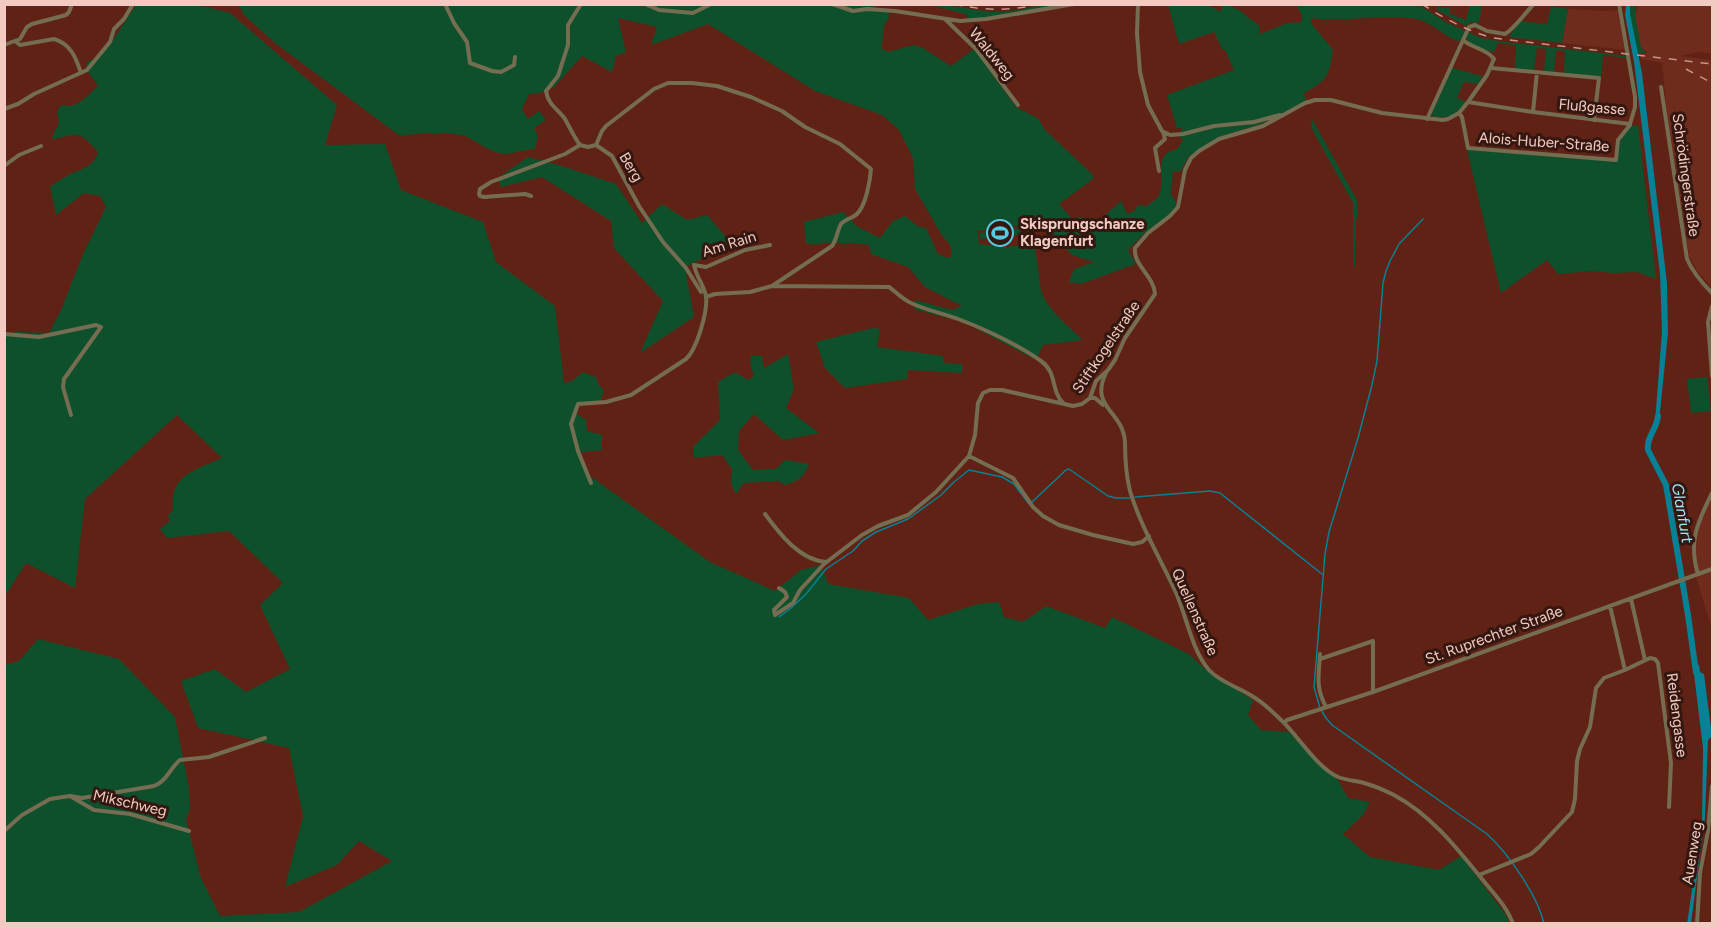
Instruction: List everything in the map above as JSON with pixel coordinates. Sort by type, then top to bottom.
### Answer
[{"type":"street","points":[[4,45],[22,37],[32,24],[64,16],[69,12],[72,4]]},
{"type":"street","points":[[4,109],[81,73],[93,64],[110,42],[114,29],[124,19],[133,4]]},
{"type":"street","points":[[445,4],[467,42],[470,63],[501,72],[514,65],[515,57]]},
{"type":"street","points":[[580,145],[564,117],[547,98],[546,91],[558,76],[568,45],[568,25],[581,4]]},
{"type":"street","points":[[645,4],[659,10],[693,13],[711,4]]},
{"type":"street","points":[[832,4],[852,10],[915,13],[960,21],[986,19],[1074,4]]},
{"type":"street","points":[[1138,4],[1137,33],[1140,72],[1148,105],[1165,139]]},
{"type":"street","points":[[1427,119],[1469,27],[1472,25],[1504,34],[1510,31],[1534,4]]},
{"type":"street","name":"Flußgasse","points":[[1468,102],[1630,124],[1635,107],[1635,97],[1619,4]]},
{"type":"street","name":"Waldweg","points":[[946,20],[976,49],[1018,105]]},
{"type":"street","points":[[15,41],[20,45],[54,39],[59,41],[74,53],[81,73]]},
{"type":"street","points":[[1459,113],[1491,68],[1494,59],[1491,54],[1472,47],[1463,40]]},
{"type":"street","points":[[1491,68],[1599,78],[1594,120]]},
{"type":"street","points":[[1533,112],[1537,72]]},
{"type":"street","name":"Stiftkogelstraße","points":[[596,145],[606,126],[654,89],[668,83],[692,83],[717,86],[782,111],[805,127],[840,144],[866,164],[871,169],[870,177],[861,209],[856,216],[843,222],[832,246],[772,286]]},
{"type":"street","name":"Schrödingerstraße","points":[[1661,87],[1687,259],[1697,277],[1713,293]]},
{"type":"street","name":"Stiftkogelstraße","points":[[706,297],[715,294],[750,292],[772,286],[889,287],[911,303],[963,320],[1034,356],[1049,368],[1057,396],[1065,404],[1073,406],[1083,404],[1090,398],[1096,381],[1117,357],[1125,338],[1155,294],[1152,282],[1137,260],[1135,248],[1148,233],[1178,207],[1185,170],[1191,158],[1198,151],[1219,139],[1263,126],[1315,100],[1331,100],[1382,113],[1427,119],[1448,119],[1459,113]]},
{"type":"street","points":[[1162,131],[1170,135],[1183,134],[1214,126],[1243,124],[1286,113]]},
{"type":"street","name":"Alois-Huber-Straße","points":[[1459,113],[1468,148],[1616,160],[1618,140],[1630,124]]},
{"type":"street","points":[[1159,171],[1155,148],[1170,135]]},
{"type":"street","points":[[531,196],[525,194],[480,196],[479,194],[480,189],[491,182],[565,154],[580,145],[588,147],[596,145]]},
{"type":"street","name":"Berg","points":[[596,145],[612,156],[639,206],[663,242],[686,268],[706,297]]},
{"type":"street","points":[[4,166],[19,155],[41,146]]},
{"type":"street","name":"Am Rain","points":[[706,297],[694,265],[706,267],[745,250],[770,245]]},
{"type":"street","points":[[591,483],[578,451],[571,424],[578,404],[606,402],[631,395],[686,359],[698,337],[706,297]]},
{"type":"street","points":[[1713,306],[1708,322],[1713,376]]},
{"type":"street","points":[[4,334],[39,337],[96,325],[101,327],[64,379],[63,387],[70,415]]},
{"type":"street","name":"Quellenstraße","points":[[1108,370],[1100,390],[1108,409],[1123,430],[1127,476],[1131,493],[1161,565],[1176,594],[1203,662],[1218,677],[1252,696],[1284,723],[1304,746],[1337,776],[1382,789],[1422,814],[1459,849],[1508,912],[1513,924]]},
{"type":"street","points":[[779,588],[785,592],[787,597],[774,610],[775,615],[793,603],[800,590],[828,562],[870,530],[902,518],[936,492],[969,456],[978,403],[981,394],[985,391],[1007,391],[1065,404]]},
{"type":"street","name":"Quellenstraße","points":[[1090,398],[1095,398],[1108,409]]},
{"type":"street","points":[[972,449],[975,458]]},
{"type":"street","points":[[969,456],[1013,478],[1033,507],[1059,525],[1133,544],[1142,542],[1149,536]]},
{"type":"street","points":[[1698,574],[1695,533],[1697,523],[1713,493]]},
{"type":"street","points":[[765,514],[790,544],[819,562],[828,562]]},
{"type":"street","name":"St. Ruprechter Straße","points":[[1284,723],[1287,720],[1373,692],[1713,568]]},
{"type":"street","points":[[1479,875],[1527,856],[1572,812],[1577,761],[1590,727],[1596,687],[1604,678],[1645,660],[1630,599]]},
{"type":"street","points":[[1610,606],[1625,670]]},
{"type":"street","points":[[1325,707],[1318,688],[1320,656],[1373,641],[1373,692]]},
{"type":"street","name":"Reidengasse","points":[[1645,660],[1652,658],[1658,663],[1671,763],[1669,807]]},
{"type":"street","points":[[4,831],[22,815],[50,799],[70,796],[82,798],[154,786],[162,783],[180,760],[209,757],[265,738]]},
{"type":"street","name":"Auenweg","points":[[1697,924],[1700,873],[1713,786]]},
{"type":"street","name":"Mikschweg","points":[[70,796],[94,810],[130,814],[189,831]]},
{"type":"shaded area","points":[[1639,5],[1712,5],[1712,54],[1700,52],[1680,56],[1712,60],[1712,287],[1697,271],[1689,256],[1667,113],[1662,63],[1640,57],[1640,54],[1647,52],[1641,47],[1635,16]]},
{"type":"shaded area","points":[[1568,9],[1619,10],[1626,50],[1562,43]]},
{"type":"shaded area","points":[[1712,496],[1712,629],[1694,570],[1697,569],[1699,524]]},
{"type":"green space","points":[[1296,4],[1419,5],[1465,31],[1461,40],[1458,41],[1416,19],[1403,17],[1311,18],[1311,23],[1333,50],[1330,66],[1323,81],[1304,93],[1306,101],[1261,124],[1219,137],[1189,156],[1181,171],[1173,172],[1171,194],[1177,204],[1171,214],[1147,231],[1128,250],[1136,264],[1081,284],[1069,282],[1074,269],[1094,262],[1072,255],[1051,233],[1033,224],[977,231],[979,244],[1006,247],[1033,243],[1043,297],[1059,317],[1083,340],[1043,345],[1036,360],[966,323],[914,309],[915,300],[952,310],[962,306],[925,287],[908,267],[871,254],[869,245],[806,243],[804,222],[843,212],[858,227],[880,238],[893,221],[905,216],[919,227],[926,228],[938,254],[950,257],[952,253],[950,245],[941,234],[915,189],[913,158],[899,130],[882,115],[815,91],[708,24],[651,45],[657,27],[618,18],[626,52],[616,56],[612,72],[582,56],[554,87],[540,93],[529,94],[522,109],[528,119],[539,111],[546,120],[534,128],[538,136],[535,149],[504,154],[490,150],[459,134],[433,133],[400,136],[275,43],[244,15],[239,5],[874,5],[874,11],[889,12],[889,18],[884,26],[881,48],[888,52],[913,45],[923,48],[951,66],[974,49],[1016,107],[1039,119],[1044,129],[1093,175],[1093,179],[1059,204],[1072,219],[1080,217],[1101,219],[1121,201],[1127,214],[1134,211],[1138,205],[1147,206],[1158,197],[1161,190],[1161,168],[1164,156],[1177,149],[1183,140],[1179,136],[1182,128],[1177,128],[1167,95],[1234,70],[1214,32],[1179,44],[1168,5],[1208,5],[1221,12],[1222,5],[1229,5],[1259,25],[1258,35],[1287,23],[1302,22],[1302,16]]},
{"type":"green space","points":[[1470,4],[1482,5],[1479,23],[1471,22],[1466,26],[1437,10],[1437,6],[1450,8],[1450,14],[1466,20]]},
{"type":"green space","points":[[136,5],[199,5],[230,13],[337,105],[325,145],[385,144],[401,190],[483,222],[496,262],[555,306],[564,383],[572,381],[583,372],[596,377],[598,384],[604,390],[600,402],[578,402],[574,412],[586,420],[587,431],[602,435],[602,450],[578,454],[590,476],[710,562],[775,591],[801,570],[821,565],[828,584],[909,598],[928,620],[978,604],[999,602],[1004,617],[1023,622],[1046,606],[1105,628],[1112,617],[1189,654],[1206,670],[1253,700],[1248,715],[1261,730],[1289,732],[1338,780],[1348,798],[1370,802],[1363,815],[1343,834],[1370,857],[1439,870],[1461,856],[1506,915],[1509,923],[5,923],[5,665],[19,661],[38,639],[119,659],[175,717],[189,788],[190,808],[186,820],[201,878],[220,916],[299,912],[392,861],[359,841],[337,865],[285,887],[303,816],[289,748],[198,728],[181,681],[215,669],[246,692],[290,669],[260,605],[283,583],[229,531],[167,538],[160,529],[170,521],[168,516],[173,510],[175,489],[180,481],[194,470],[222,458],[177,415],[85,499],[75,588],[26,563],[5,596],[5,336],[15,332],[49,333],[106,207],[100,196],[84,193],[56,215],[50,187],[90,165],[98,152],[78,135],[53,139],[52,137],[59,123],[57,113],[59,107],[78,103],[98,86],[86,69],[87,63],[90,60],[94,61],[109,46]]},
{"type":"green space","points":[[932,5],[997,12],[1068,5],[967,20],[968,15]]},
{"type":"green space","points":[[1551,6],[1568,9],[1562,43],[1509,37],[1520,21],[1547,24]]},
{"type":"green space","points":[[1636,6],[1635,16],[1641,47],[1647,54],[1638,54],[1633,36],[1630,7]]},
{"type":"green space","points":[[1468,32],[1481,38],[1498,41],[1627,56],[1628,62],[1626,58],[1603,55],[1601,77],[1564,73],[1565,51],[1556,50],[1554,72],[1544,72],[1546,49],[1537,48],[1534,70],[1515,69],[1516,45],[1498,43],[1494,52],[1484,50],[1468,41]]},
{"type":"green space","points":[[1452,68],[1482,76],[1479,84],[1464,82],[1457,98],[1466,102],[1456,113],[1448,117],[1433,117],[1432,113]]},
{"type":"green space","points":[[1312,119],[1357,200],[1358,216],[1353,268],[1353,203],[1313,131]]},
{"type":"green space","points":[[1631,126],[1638,126],[1656,279],[1637,272],[1592,271],[1558,274],[1547,260],[1501,293],[1467,150],[1617,161],[1620,142]]},
{"type":"green space","points":[[528,157],[616,184],[642,223],[662,204],[687,220],[707,215],[732,244],[685,267],[694,317],[640,353],[663,301],[614,248],[611,221],[542,177],[501,187],[498,178]]},
{"type":"green space","name":"Skisprungschanze Klagenfurt","points":[[1020,228],[1021,234],[980,239],[979,233]]},
{"type":"green space","points":[[873,328],[880,329],[877,347],[943,356],[944,363],[962,364],[962,373],[908,370],[907,379],[845,388],[825,368],[816,342]]},
{"type":"green space","points":[[788,354],[794,389],[786,408],[819,433],[783,440],[754,414],[739,431],[738,450],[753,470],[776,469],[785,460],[809,464],[803,476],[793,482],[784,485],[779,481],[744,483],[736,494],[731,484],[732,469],[722,455],[694,458],[694,446],[720,420],[718,382],[735,372],[748,380],[754,376],[750,362],[751,356],[762,356],[764,368]]},
{"type":"green space","points":[[1707,377],[1711,411],[1691,413],[1687,379]]},
{"type":"water","points":[[1626,5],[1630,5],[1642,73],[1667,283],[1668,333],[1659,422],[1655,422],[1662,332],[1660,274],[1634,62],[1625,15]]},
{"type":"water","points":[[1699,665],[1700,672],[1704,674],[1712,736],[1708,740],[1705,817],[1691,923],[1687,924],[1702,822],[1703,748],[1693,666]]},
{"type":"waterway","points":[[1423,219],[1399,244],[1390,261],[1383,283],[1377,361],[1372,385],[1329,532],[1325,554],[1314,687],[1320,708],[1332,725],[1487,834],[1495,842],[1513,863],[1529,888],[1544,924]]},
{"type":"waterway","name":"Glanfurt","points":[[1658,416],[1648,450],[1666,485],[1696,672]]},
{"type":"waterway","points":[[1032,502],[1069,469],[1108,496],[1130,498]]},
{"type":"waterway","points":[[779,617],[806,594],[826,569],[853,551],[862,541],[876,532],[908,519],[941,495],[969,470],[1002,477],[1014,484],[1029,504]]},
{"type":"waterway","points":[[1135,497],[1210,491],[1220,493],[1322,574]]},
{"type":"railway","points":[[954,4],[997,9],[1040,4]]},
{"type":"railway","points":[[1422,4],[1456,24],[1493,38],[1712,64]]},
{"type":"railway","points":[[1686,69],[1712,83]]},
{"type":"place","name":"Skisprungschanze Klagenfurt","points":[[1000,233]]}]
